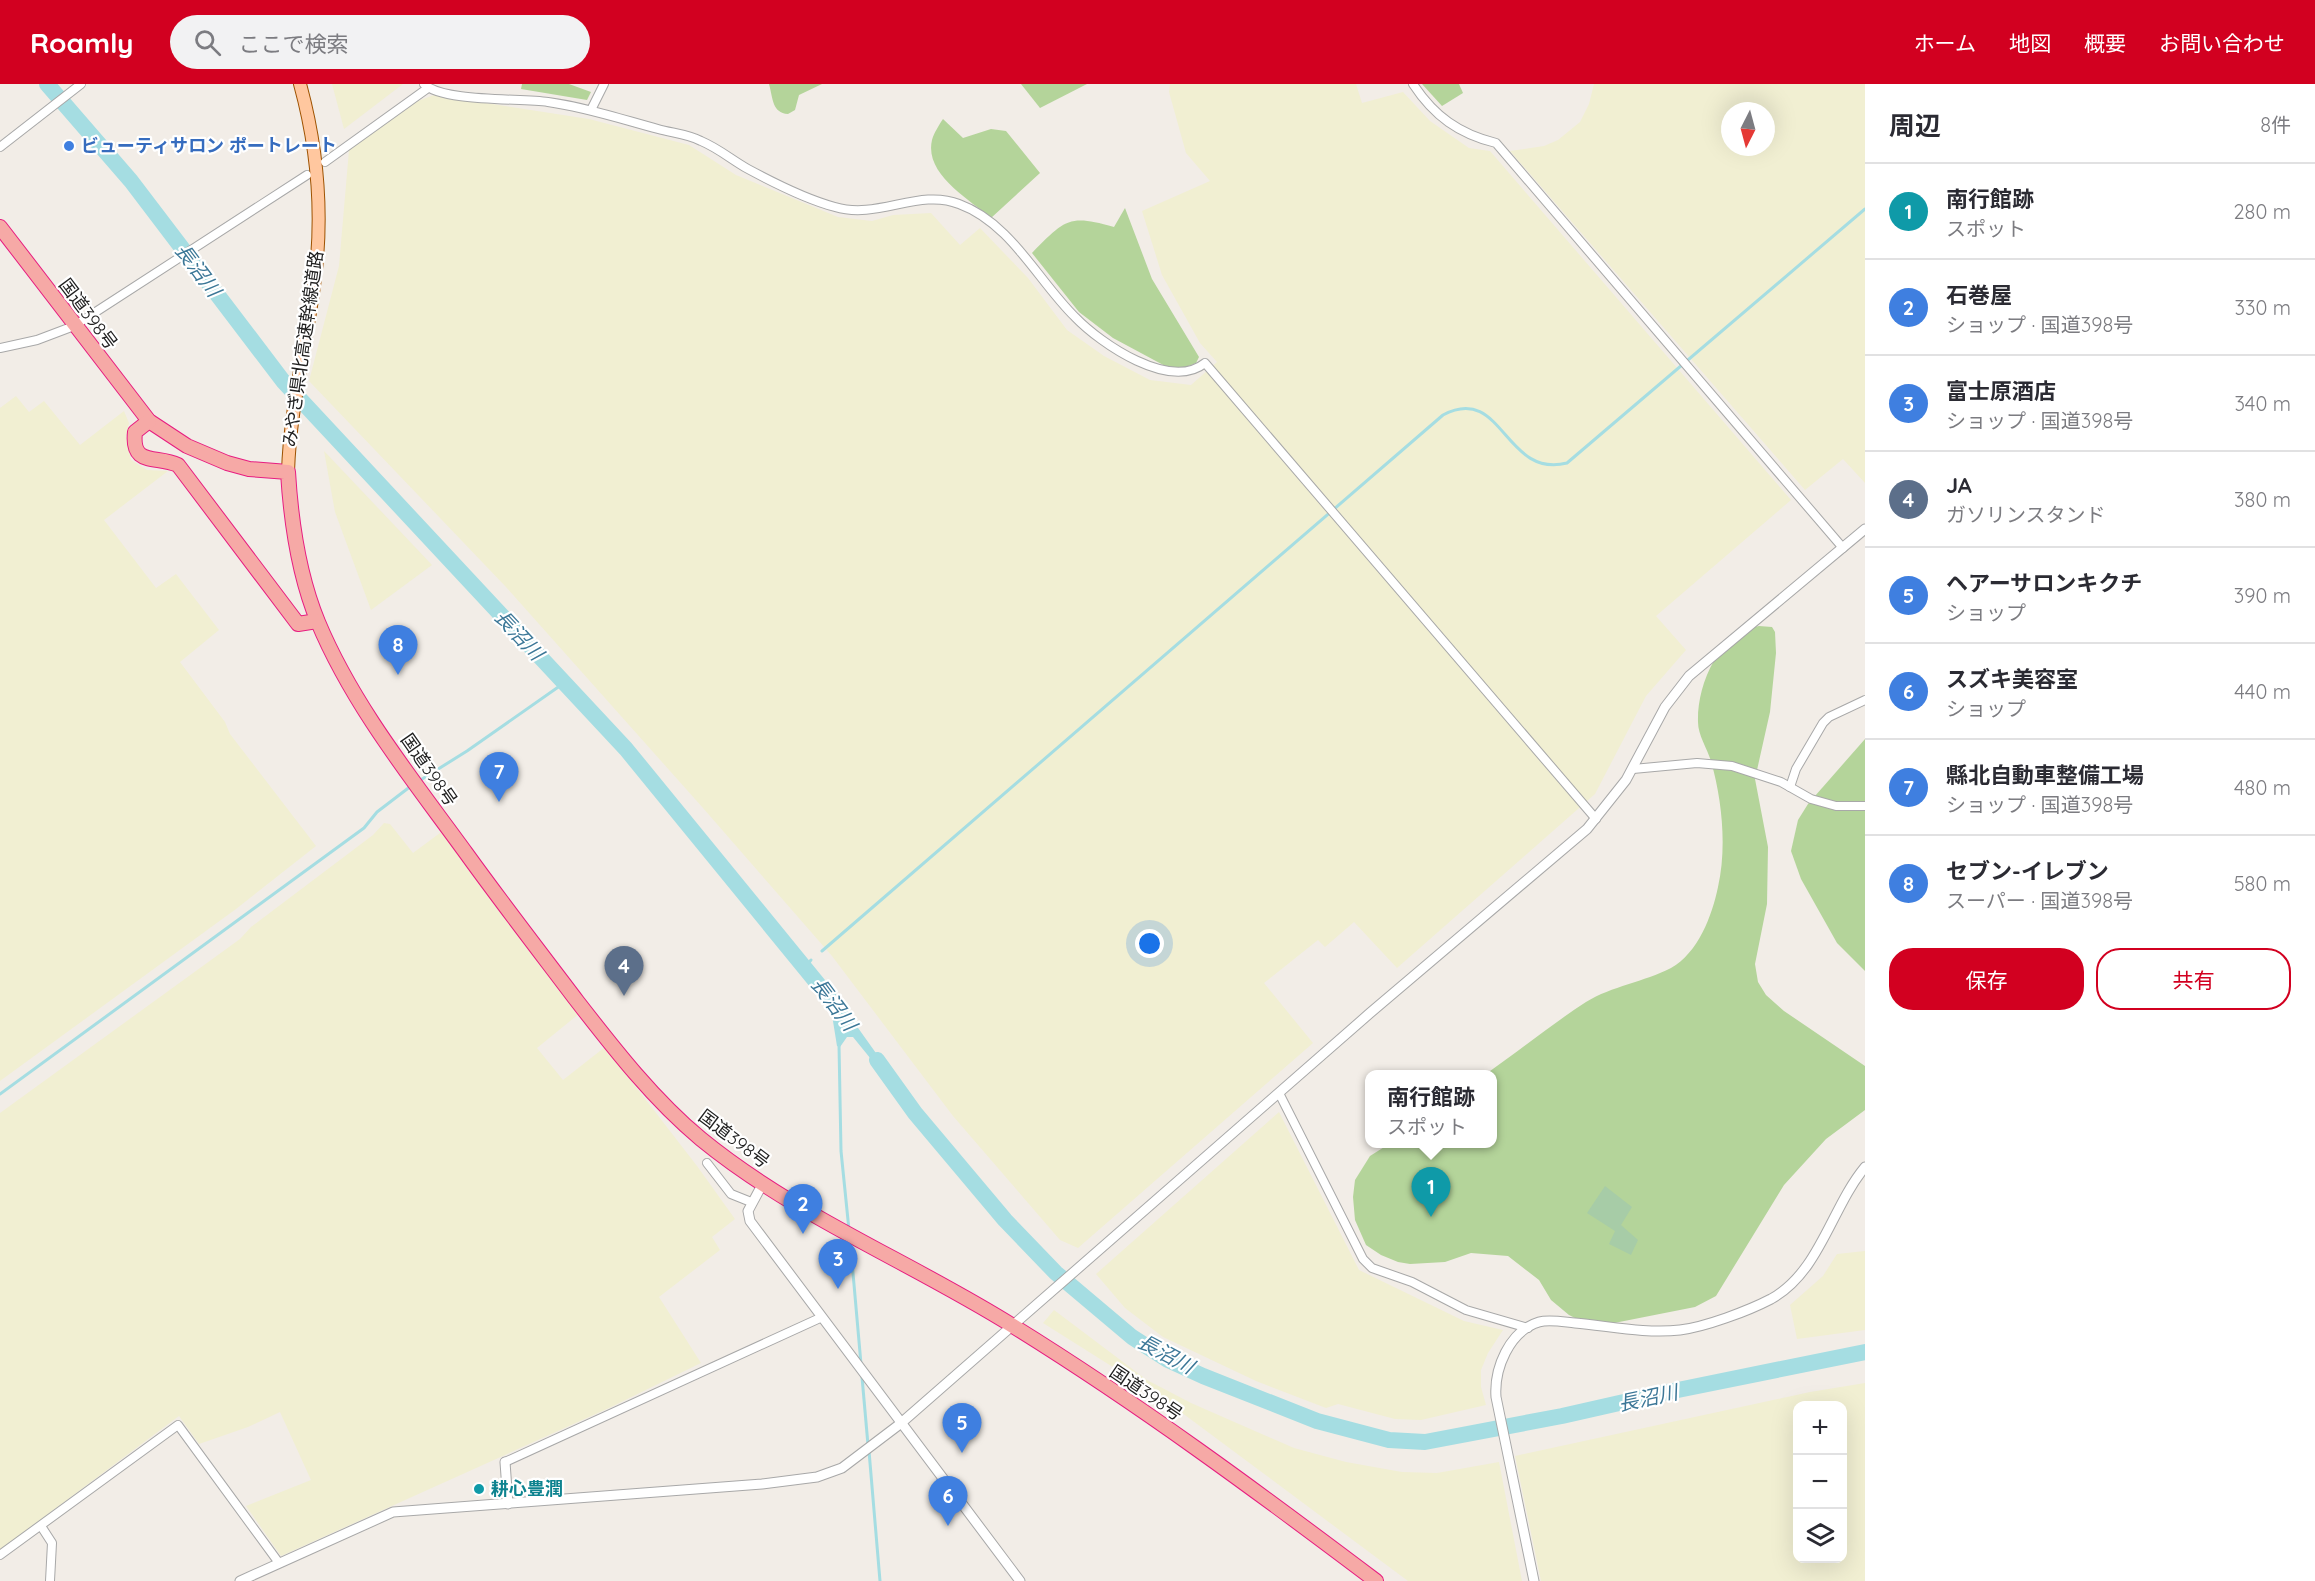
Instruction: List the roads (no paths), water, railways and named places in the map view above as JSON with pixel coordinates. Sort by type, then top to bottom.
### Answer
[{"type":"highway","name":"国道398号","points":[[0,227],[149,421],[187,446],[227,463],[249,469],[288,472],[299,556],[317,621],[352,689],[408,774],[507,911],[630,1067],[702,1140],[763,1184],[1011,1325],[1223,1466],[1376,1581]]},
{"type":"highway","points":[[149,421],[135,432],[134,443],[139,454],[146,459],[170,461],[178,465],[298,624],[317,621]]},
{"type":"main road","name":"みやぎ県北高速幹線道路","points":[[288,472],[290,432],[299,363],[315,278],[318,233],[314,155],[300,84]]},
{"type":"street","points":[[0,147],[81,84]]},
{"type":"street","points":[[591,110],[604,84]]},
{"type":"street","points":[[1413,84],[1424,100],[1457,128],[1470,136],[1496,143],[1843,548]]},
{"type":"street","points":[[325,162],[426,86],[456,95],[547,102],[591,110],[702,141],[770,180],[834,207],[857,212],[875,211],[918,201],[937,200],[959,204],[998,230],[1074,317],[1097,335],[1165,372],[1197,370],[1205,363],[1596,819]]},
{"type":"street","points":[[0,348],[37,340],[74,326],[175,258],[307,175]]},
{"type":"street","points":[[240,1581],[393,1512],[802,1480],[842,1468],[900,1424],[1011,1325],[1280,1095],[1370,1013],[1596,819],[1633,769],[1665,707],[1689,676],[1865,529]]},
{"type":"street","points":[[1790,787],[1796,769],[1823,723],[1829,717],[1865,700]]},
{"type":"street","points":[[1633,769],[1716,763],[1744,769],[1790,787],[1805,797],[1836,806],[1865,806]]},
{"type":"street","points":[[1280,1095],[1363,1259],[1372,1268],[1412,1282],[1466,1310],[1528,1328]]},
{"type":"street","points":[[707,1163],[731,1194],[751,1202]]},
{"type":"street","points":[[1534,1581],[1503,1439],[1495,1385],[1498,1371],[1510,1346],[1528,1328],[1539,1322],[1680,1330],[1770,1299],[1785,1289],[1807,1266],[1847,1192],[1865,1167]]},
{"type":"street","points":[[763,1184],[751,1202],[748,1211],[750,1221],[820,1318],[1020,1581]]},
{"type":"street","points":[[508,1504],[505,1462],[820,1318]]},
{"type":"street","points":[[0,1555],[178,1425],[279,1563]]},
{"type":"street","points":[[40,1526],[52,1543],[50,1581]]},
{"type":"water","points":[[831,990],[893,1077],[888,1080],[853,1037],[847,1037],[840,1047],[837,1046],[832,1015],[821,996]]},
{"type":"waterway","name":"長沼川","points":[[47,84],[131,181],[283,381],[626,749],[840,1011]]},
{"type":"waterway","points":[[822,951],[1443,415],[1463,409],[1479,411],[1492,420],[1529,458],[1546,464],[1567,463],[1865,209]]},
{"type":"waterway","points":[[419,781],[467,751],[564,683]]},
{"type":"waterway","points":[[0,1094],[364,828],[377,812],[411,786]]},
{"type":"waterway","name":"長沼川","points":[[805,967],[811,960]]},
{"type":"waterway","points":[[839,1045],[841,1151],[849,1230]]},
{"type":"waterway","name":"長沼川","points":[[877,1060],[915,1113],[1005,1220],[1056,1273],[1132,1337],[1168,1360],[1203,1376],[1317,1421],[1389,1440],[1425,1442],[1562,1416],[1865,1352]]},
{"type":"waterway","points":[[850,1239],[861,1364]]},
{"type":"waterway","points":[[862,1377],[868,1445]]},
{"type":"waterway","points":[[869,1451],[880,1581]]},
{"type":"place","name":"ビューティサロン ポートレート","points":[[69,146]]},
{"type":"place","name":"セブン-イレブン","points":[[398,675]]},
{"type":"place","name":"縣北自動車整備工場","points":[[499,802]]},
{"type":"place","name":"JA","points":[[624,996]]},
{"type":"place","name":"南行館跡","points":[[1431,1217]]},
{"type":"place","name":"石巻屋","points":[[803,1234]]},
{"type":"place","name":"富士原酒店","points":[[838,1289]]},
{"type":"place","name":"ヘアーサロンキクチ","points":[[962,1453]]},
{"type":"place","name":"耕心豊潤","points":[[479,1489]]},
{"type":"place","name":"スズキ美容室","points":[[948,1526]]}]
